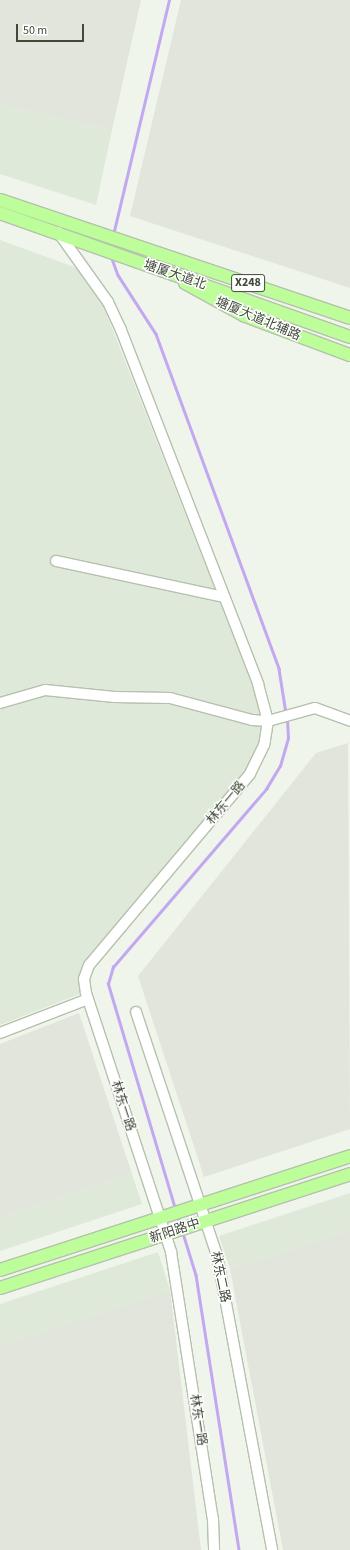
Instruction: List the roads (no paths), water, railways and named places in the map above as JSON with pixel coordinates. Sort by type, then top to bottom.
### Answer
[{"type":"main road","name":"塘厦大道北","points":[[0,200],[147,247],[350,318]]},
{"type":"main road","name":"塘厦大道北","points":[[0,213],[58,232],[171,274],[350,337]]},
{"type":"main road","name":"塘厦大道北辅路","points":[[171,274],[224,307],[350,355]]},
{"type":"main road","name":"新阳路中","points":[[0,1270],[350,1156]]},
{"type":"main road","name":"新阳路中","points":[[0,1288],[350,1174]]},
{"type":"street","points":[[58,232],[108,302],[121,330],[258,684],[268,720]]},
{"type":"street","points":[[56,561],[224,597]]},
{"type":"street","points":[[0,703],[45,690],[116,697],[153,696],[268,720],[299,710],[315,708],[350,721]]},
{"type":"street","name":"林东一路","points":[[214,1550],[212,1511],[171,1232],[88,999],[84,979],[89,965],[250,774],[264,745],[268,720]]},
{"type":"street","points":[[0,1033],[88,999]]},
{"type":"street","name":"林东二路","points":[[136,1012],[201,1222],[217,1255],[272,1550]]},
{"type":"waterway","points":[[113,235],[169,0]]},
{"type":"waterway","points":[[111,256],[118,275],[156,334],[279,669],[286,713]]},
{"type":"waterway","points":[[175,1209],[108,984],[113,967],[266,789],[280,766],[288,738],[287,718]]},
{"type":"waterway","points":[[177,1215],[181,1226]]},
{"type":"waterway","points":[[183,1233],[196,1275],[239,1550]]}]
